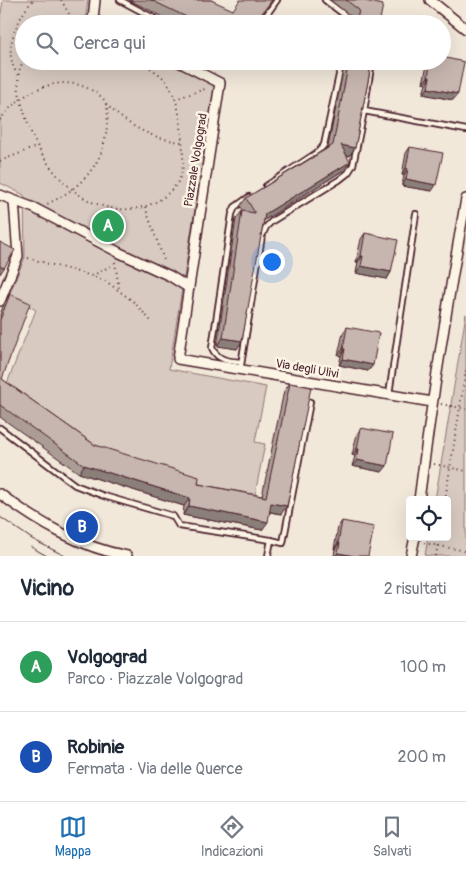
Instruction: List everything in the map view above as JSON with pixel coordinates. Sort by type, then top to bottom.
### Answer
[{"type":"street","points":[[93,15],[95,0]]},
{"type":"street","points":[[430,0],[449,15]]},
{"type":"street","points":[[451,17],[466,29]]},
{"type":"street","points":[[195,70],[220,83]]},
{"type":"street","name":"Piazzale Volgograd","points":[[178,359],[220,83]]},
{"type":"street","points":[[0,196],[34,208],[120,253],[170,276],[189,288]]},
{"type":"street","points":[[421,496],[432,402],[454,260],[466,199]]},
{"type":"street","points":[[0,301],[3,285],[18,256],[14,201]]},
{"type":"street","name":"Via degli Ulivi","points":[[178,359],[240,366],[389,396],[432,402]]},
{"type":"street","points":[[0,494],[44,525],[84,543],[127,556]]},
{"type":"street","points":[[411,556],[415,541]]},
{"type":"lane","points":[[120,0],[148,15]]},
{"type":"lane","points":[[266,15],[277,0]]},
{"type":"lane","points":[[325,0],[345,15]]},
{"type":"lane","points":[[260,189],[318,152],[324,145],[340,70]]},
{"type":"lane","points":[[252,194],[234,207],[232,214],[212,348],[214,354],[240,366],[262,236],[266,227],[272,221],[348,173],[353,165],[371,70]]},
{"type":"lane","points":[[364,111],[466,130]]},
{"type":"lane","points":[[389,396],[416,214]]},
{"type":"lane","points":[[0,428],[75,485],[104,496],[172,516],[179,526],[283,543],[310,402]]},
{"type":"lane","points":[[268,556],[271,540]]},
{"type":"path","points":[[22,15],[33,0]]},
{"type":"path","points":[[61,0],[70,15]]},
{"type":"path","points":[[15,30],[12,42],[13,69],[18,76]]},
{"type":"path","points":[[20,70],[18,76],[20,99],[36,147],[73,190],[86,198],[115,209],[129,210],[145,207],[158,200],[176,186],[181,173],[183,157],[182,127],[175,99],[168,84],[153,70]]},
{"type":"path","points":[[0,120],[20,99],[42,87],[73,83],[88,88],[100,96],[116,114],[137,129],[160,138],[182,142]]},
{"type":"path","points":[[175,99],[220,83]]},
{"type":"path","points":[[34,208],[61,198],[73,190],[87,176],[104,149],[107,134],[106,104]]},
{"type":"path","points":[[0,161],[36,147]]},
{"type":"path","points":[[145,207],[170,276]]},
{"type":"path","points":[[92,276],[114,264],[120,253]]},
{"type":"path","points":[[18,256],[92,276],[107,282],[119,289],[134,302],[151,321]]},
{"type":"path","points":[[114,264],[119,289]]},
{"type":"path","points":[[446,496],[466,370]]},
{"type":"path","points":[[432,402],[466,409]]},
{"type":"path","points":[[425,462],[466,471]]},
{"type":"path","points":[[422,541],[466,551]]},
{"type":"path","points":[[436,556],[439,541]]},
{"type":"shaded area","points":[[3,0],[88,0],[86,15],[15,15],[15,70],[183,70],[215,86],[169,369],[266,387],[255,442],[265,444],[254,499],[209,490],[193,479],[94,449],[6,386],[36,310],[9,295],[25,257],[24,195],[0,183],[0,19]]},
{"type":"shaded area","points":[[466,314],[466,556],[425,556],[427,541],[451,541],[451,496],[436,496]]},
{"type":"building","points":[[151,0],[211,0],[233,10],[240,0],[272,0],[261,15],[182,15]]},
{"type":"building","points":[[346,0],[366,0],[383,5],[381,15],[358,15],[359,10]]},
{"type":"building","points":[[451,59],[464,62],[458,94],[428,88],[430,77],[428,77],[429,70],[451,70]]},
{"type":"building","points":[[347,70],[370,70],[355,148],[341,145],[350,162],[265,214],[242,341],[223,338],[242,211],[255,213],[246,198],[333,145]]},
{"type":"building","points":[[410,147],[443,153],[436,185],[406,179]]},
{"type":"building","points":[[365,233],[398,240],[391,272],[361,266]]},
{"type":"building","points":[[0,242],[15,250],[4,268],[0,266]]},
{"type":"building","points":[[10,294],[30,303],[2,379],[95,445],[199,477],[198,484],[266,497],[290,383],[311,387],[287,506],[271,503],[268,522],[189,506],[190,498],[84,465],[0,405],[0,320]]},
{"type":"building","points":[[347,327],[379,333],[373,365],[343,359]]},
{"type":"building","points":[[361,428],[393,434],[387,466],[357,460]]},
{"type":"building","points":[[342,521],[374,527],[368,556],[338,553]]},
{"type":"tram line","points":[[0,517],[32,539],[65,556]]},
{"type":"tram line","points":[[31,547],[47,556]]},
{"type":"place","name":"Volgograd","points":[[108,226]]},
{"type":"place","name":"Robinie","points":[[82,527]]}]
